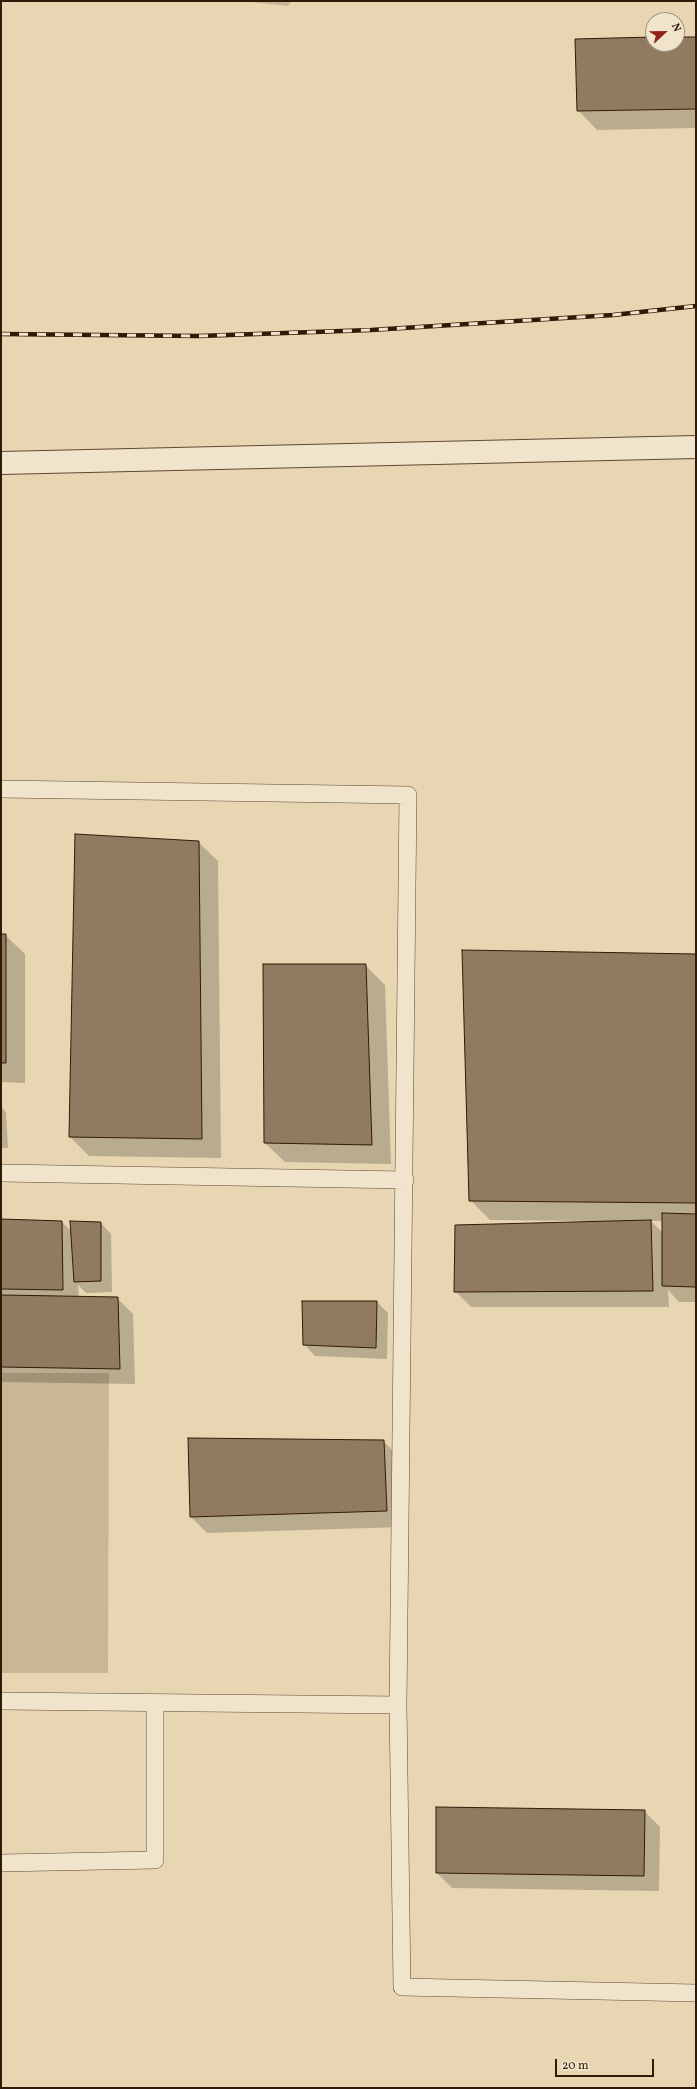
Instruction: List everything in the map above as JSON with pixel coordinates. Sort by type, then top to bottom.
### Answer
[{"type":"street","points":[[1,463],[696,447]]},
{"type":"lane","points":[[1,789],[408,795],[405,1180],[398,1705],[402,1987],[696,1993]]},
{"type":"lane","points":[[1,1173],[405,1180]]},
{"type":"lane","points":[[1,1701],[398,1705]]},
{"type":"lane","points":[[1,1863],[155,1860],[155,1703]]},
{"type":"shaded area","points":[[241,1],[292,1],[288,6]]},
{"type":"shaded area","points":[[1,1373],[109,1373],[108,1673],[1,1673]]},
{"type":"building","points":[[645,37],[645,52],[685,52],[685,37],[696,37],[696,109],[577,111],[575,39]]},
{"type":"building","points":[[75,834],[199,841],[202,1139],[69,1137]]},
{"type":"building","points":[[1,934],[6,934],[6,1063],[1,1063]]},
{"type":"building","points":[[462,950],[696,954],[696,1203],[469,1201]]},
{"type":"building","points":[[263,964],[366,964],[372,1145],[264,1143]]},
{"type":"building","points":[[662,1213],[696,1214],[696,1287],[662,1286]]},
{"type":"building","points":[[1,1219],[62,1221],[63,1290],[1,1289]]},
{"type":"building","points":[[651,1220],[653,1291],[454,1292],[455,1225]]},
{"type":"building","points":[[70,1221],[101,1222],[101,1281],[74,1282]]},
{"type":"building","points":[[1,1295],[118,1297],[120,1369],[1,1367]]},
{"type":"building","points":[[302,1301],[377,1301],[376,1348],[303,1345]]},
{"type":"building","points":[[188,1438],[384,1440],[387,1511],[190,1517]]},
{"type":"building","points":[[436,1807],[645,1810],[644,1876],[436,1873]]},
{"type":"railway","points":[[1,334],[199,336],[371,330],[613,315],[696,306]]}]
